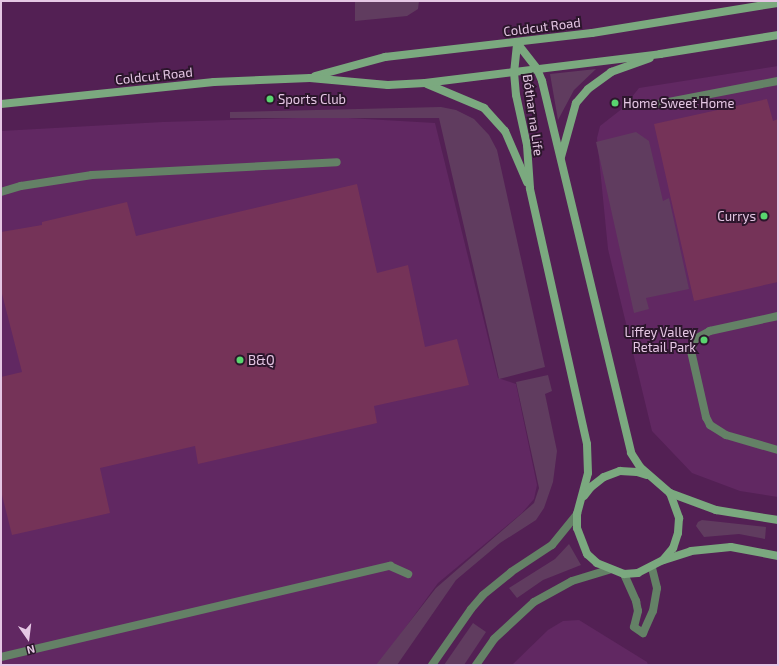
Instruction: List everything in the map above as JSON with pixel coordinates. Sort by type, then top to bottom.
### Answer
[{"type":"street","name":"Coldcut Road","points":[[310,78],[385,57],[517,43],[778,3]]},
{"type":"street","name":"Coldcut Road","points":[[1,104],[214,82],[310,78],[388,85],[425,83],[660,54],[778,35]]},
{"type":"street","name":"Bóthar na Life","points":[[517,43],[537,69],[561,158],[631,452],[640,467],[670,492],[716,510],[778,520]]},
{"type":"street","name":"Bóthar na Life","points":[[517,43],[514,73],[516,95],[527,145],[530,188],[586,444],[588,473],[582,500],[577,514],[577,528],[587,554],[610,570],[624,574],[652,568],[663,560],[673,548],[678,533],[679,518],[670,492]]},
{"type":"street","points":[[561,158],[576,103],[588,89],[611,72],[660,54]]},
{"type":"street","points":[[653,105],[778,81]]},
{"type":"street","points":[[425,83],[486,110],[505,131],[530,188]]},
{"type":"street","points":[[1,192],[21,186],[92,175],[337,162]]},
{"type":"street","points":[[777,317],[701,335],[693,342],[691,351],[706,417],[710,425],[718,432],[778,450]]},
{"type":"street","name":"Bóthar na Life","points":[[582,500],[591,486],[604,477],[615,473],[637,472],[652,477]]},
{"type":"street","points":[[432,665],[457,627],[483,595],[511,572],[552,545],[577,514]]},
{"type":"street","name":"Bóthar na Life","points":[[663,560],[691,551],[731,547],[778,556]]},
{"type":"street","points":[[1,657],[390,566],[401,569],[408,574]]},
{"type":"street","points":[[624,574],[636,601],[638,612],[634,627],[643,633],[653,611],[657,588],[652,568]]},
{"type":"street","points":[[476,665],[494,639],[534,602],[572,581],[610,570]]},
{"type":"shaded area","points":[[355,1],[419,1],[418,9],[407,16],[355,21]]},
{"type":"shaded area","name":"Liffey Valley Retail Park","points":[[778,66],[778,497],[740,491],[692,473],[652,431],[608,249],[597,138],[600,126],[623,108],[639,88]]},
{"type":"shaded area","points":[[596,69],[574,90],[558,120],[550,74]]},
{"type":"shaded area","points":[[441,107],[456,110],[474,119],[489,135],[497,150],[545,367],[499,379],[439,118],[230,118],[230,112]]},
{"type":"shaded area","points":[[331,117],[435,123],[498,378],[516,384],[537,485],[534,499],[522,513],[438,583],[378,665],[1,665],[1,131],[163,122]]},
{"type":"shaded area","points":[[636,132],[649,141],[663,201],[669,198],[689,289],[646,298],[649,309],[634,313],[596,142]]},
{"type":"shaded area","points":[[548,375],[552,391],[545,394],[557,451],[553,482],[544,508],[536,520],[500,543],[456,580],[397,665],[376,665],[436,588],[534,503],[539,488],[516,382]]},
{"type":"shaded area","points":[[702,520],[766,527],[765,539],[739,534],[704,537],[696,526],[698,522]]},
{"type":"shaded area","points":[[569,544],[581,565],[543,580],[517,598],[509,588],[555,559]]},
{"type":"shaded area","points":[[579,620],[647,662],[648,665],[512,665],[548,630],[563,621]]},
{"type":"shaded area","points":[[473,623],[486,632],[464,665],[444,665]]},
{"type":"building","points":[[767,99],[773,121],[778,119],[778,282],[694,301],[654,124]]},
{"type":"building","name":"B&Q","points":[[357,184],[377,273],[408,265],[425,347],[457,339],[469,385],[374,406],[377,423],[198,464],[195,446],[100,468],[110,513],[12,535],[1,491],[1,377],[22,372],[1,290],[1,232],[42,225],[42,222],[127,202],[136,236]]},
{"type":"place","name":"Sports Club","points":[[270,99]]},
{"type":"place","name":"Home Sweet Home","points":[[615,103]]},
{"type":"place","name":"Currys","points":[[764,216]]},
{"type":"place","name":"Liffey Valley Retail Park","points":[[704,340]]},
{"type":"place","name":"B&Q","points":[[240,360]]}]
